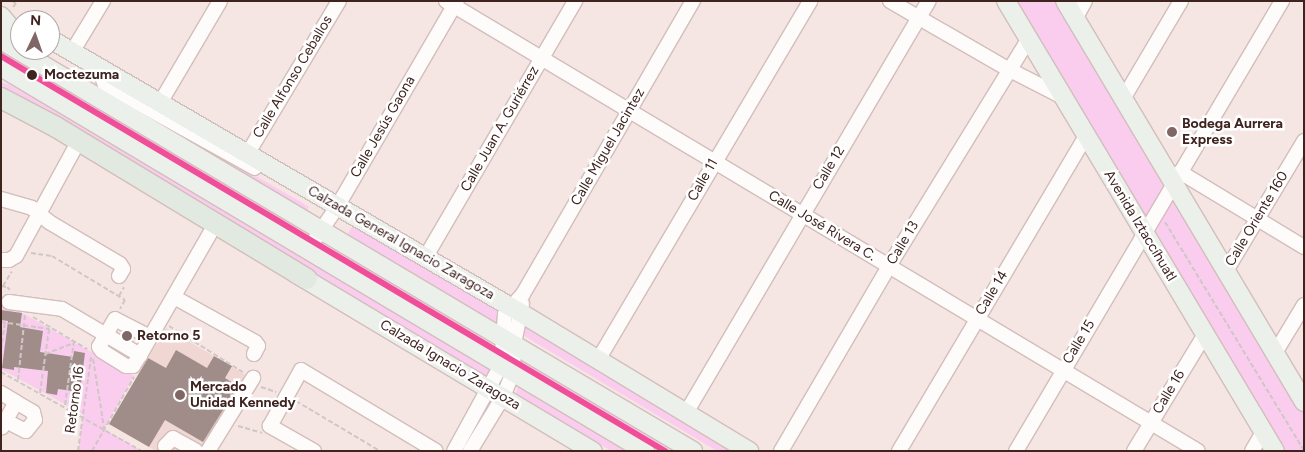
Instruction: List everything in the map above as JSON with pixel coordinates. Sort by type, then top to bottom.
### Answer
[{"type":"highway","points":[[1,98],[25,109],[80,147],[307,280]]},
{"type":"main road","name":"Avenida Iztaccíhuatl","points":[[1006,1],[1275,451]]},
{"type":"main road","points":[[1064,1],[1123,98],[1177,177],[1226,271],[1304,402]]},
{"type":"main road","points":[[1,16],[10,27]]},
{"type":"main road","name":"Calzada General Ignacio Zaragoza","points":[[60,45],[160,103],[196,130],[248,153],[337,207],[516,310],[749,451]]},
{"type":"main road","name":"Calzada General Ignacio Zaragoza","points":[[39,60],[693,451]]},
{"type":"main road","points":[[1,68],[38,88],[307,251],[645,451]]},
{"type":"main road","points":[[1,79],[38,88]]},
{"type":"main road","points":[[1,109],[80,147],[212,230],[307,280]]},
{"type":"main road","name":"Calzada Ignacio Zaragoza","points":[[307,280],[593,451]]},
{"type":"street","points":[[72,52],[102,1]]},
{"type":"street","points":[[160,103],[220,1]]},
{"type":"street","name":"Calle Alfonso Ceballos","points":[[248,153],[339,1]]},
{"type":"street","name":"Calle Juan A. Guriérrez","points":[[425,258],[575,1]]},
{"type":"street","name":"Calle Miguel Jacintez","points":[[507,369],[508,340],[516,310],[523,294],[628,110],[693,1]]},
{"type":"street","name":"Calle 11","points":[[598,360],[810,1]]},
{"type":"street","points":[[890,1],[1008,69],[1063,97]]},
{"type":"street","name":"Calle 12","points":[[686,413],[801,214],[929,1]]},
{"type":"street","points":[[1075,19],[1086,1]]},
{"type":"street","points":[[1123,98],[1181,1]]},
{"type":"street","name":"Calle 15","points":[[1016,451],[1282,1]]},
{"type":"street","name":"Calle José Rivera C.","points":[[452,3],[541,59],[1198,451]]},
{"type":"street","name":"Calle Jesús Gaona","points":[[307,251],[337,207],[452,3]]},
{"type":"street","name":"Calle 13","points":[[781,451],[889,266],[1008,69],[1029,38]]},
{"type":"street","points":[[99,68],[105,85],[196,130],[308,196],[337,207]]},
{"type":"street","name":"Calle 14","points":[[899,451],[1086,136]]},
{"type":"street","name":"Calle Oriente 160","points":[[1226,271],[1304,141]]},
{"type":"street","points":[[1,260],[13,259],[80,147]]},
{"type":"street","points":[[1177,177],[1257,219],[1304,247]]},
{"type":"street","points":[[1,199],[32,208],[49,222],[120,264],[123,268],[119,276]]},
{"type":"street","points":[[9,302],[62,309],[140,355],[212,230]]},
{"type":"street","points":[[174,297],[255,342],[258,346],[254,354]]},
{"type":"street","points":[[1275,353],[1304,304]]},
{"type":"street","points":[[105,334],[115,319],[150,337]]},
{"type":"street","name":"Calle 16","points":[[1134,451],[1205,334]]},
{"type":"street","points":[[470,451],[507,369]]},
{"type":"street","points":[[314,451],[270,426],[301,370],[436,451]]},
{"type":"street","points":[[208,451],[253,378]]},
{"type":"street","points":[[1,393],[33,412],[35,420],[26,431],[4,425],[16,402]]},
{"type":"street","points":[[454,451],[496,393]]},
{"type":"street","points":[[1252,451],[1263,432]]},
{"type":"street","points":[[166,446],[173,438],[191,449]]},
{"type":"path","points":[[8,7],[12,1]]},
{"type":"path","points":[[1165,222],[1304,451]]},
{"type":"path","points":[[18,251],[52,256],[125,300],[115,319]]},
{"type":"path","points":[[18,381],[26,313],[73,342],[92,351],[104,429]]},
{"type":"path","points":[[160,320],[253,378],[255,385],[287,396],[380,451]]},
{"type":"path","points":[[1,322],[49,329],[40,393]]},
{"type":"path","points":[[1,350],[5,323]]},
{"type":"path","points":[[45,354],[73,342]]},
{"type":"path","points":[[65,407],[73,342]]},
{"type":"path","name":"Retorno 16","points":[[78,451],[91,353]]},
{"type":"path","points":[[1,372],[142,451]]},
{"type":"path","points":[[92,451],[134,376]]},
{"type":"path","points":[[226,421],[265,434],[270,426]]},
{"type":"shaded area","points":[[1010,1],[1061,1],[1304,408],[1304,451],[1279,451]]},
{"type":"shaded area","points":[[1,49],[10,54],[10,60],[19,60],[292,223],[296,227],[294,234],[1,58]]},
{"type":"shaded area","points":[[1,82],[31,97],[486,367],[489,370],[485,381],[1,109]]},
{"type":"shaded area","points":[[160,126],[183,134],[301,202],[309,207],[307,211],[302,210]]},
{"type":"shaded area","points":[[353,225],[492,306],[501,313],[498,324],[493,323],[353,239],[348,233]]},
{"type":"shaded area","points":[[333,250],[339,250],[486,339],[490,344],[489,347],[486,348],[334,258],[331,254]]},
{"type":"shaded area","points":[[1,301],[134,376],[104,429],[142,451],[78,451],[83,414],[1,369]]},
{"type":"shaded area","points":[[529,324],[742,451],[717,451],[521,334],[524,325]]},
{"type":"shaded area","name":"Mercado Unidad Kennedy","points":[[166,328],[246,375],[201,451],[156,451],[109,424]]},
{"type":"shaded area","points":[[521,356],[689,451],[669,451],[523,364]]},
{"type":"shaded area","points":[[519,382],[644,451],[611,451],[516,394]]},
{"type":"building","points":[[1,310],[22,313],[20,327],[43,331],[40,352],[73,357],[74,351],[85,353],[80,392],[58,389],[57,395],[46,393],[48,371],[14,367],[14,370],[2,368],[8,321],[1,320]]},
{"type":"building","name":"Mercado Unidad Kennedy","points":[[176,350],[207,368],[214,356],[232,366],[225,378],[238,386],[203,442],[165,420],[149,447],[109,424],[148,358],[166,368]]},
{"type":"transit line","points":[[1,56],[665,451]]},
{"type":"place","name":"Moctezuma","points":[[32,75]]},
{"type":"place","name":"Bodega Aurrera Express","points":[[1172,132]]},
{"type":"place","name":"Retorno 5","points":[[127,336]]},
{"type":"place","name":"Mercado Unidad Kennedy","points":[[180,395]]}]
